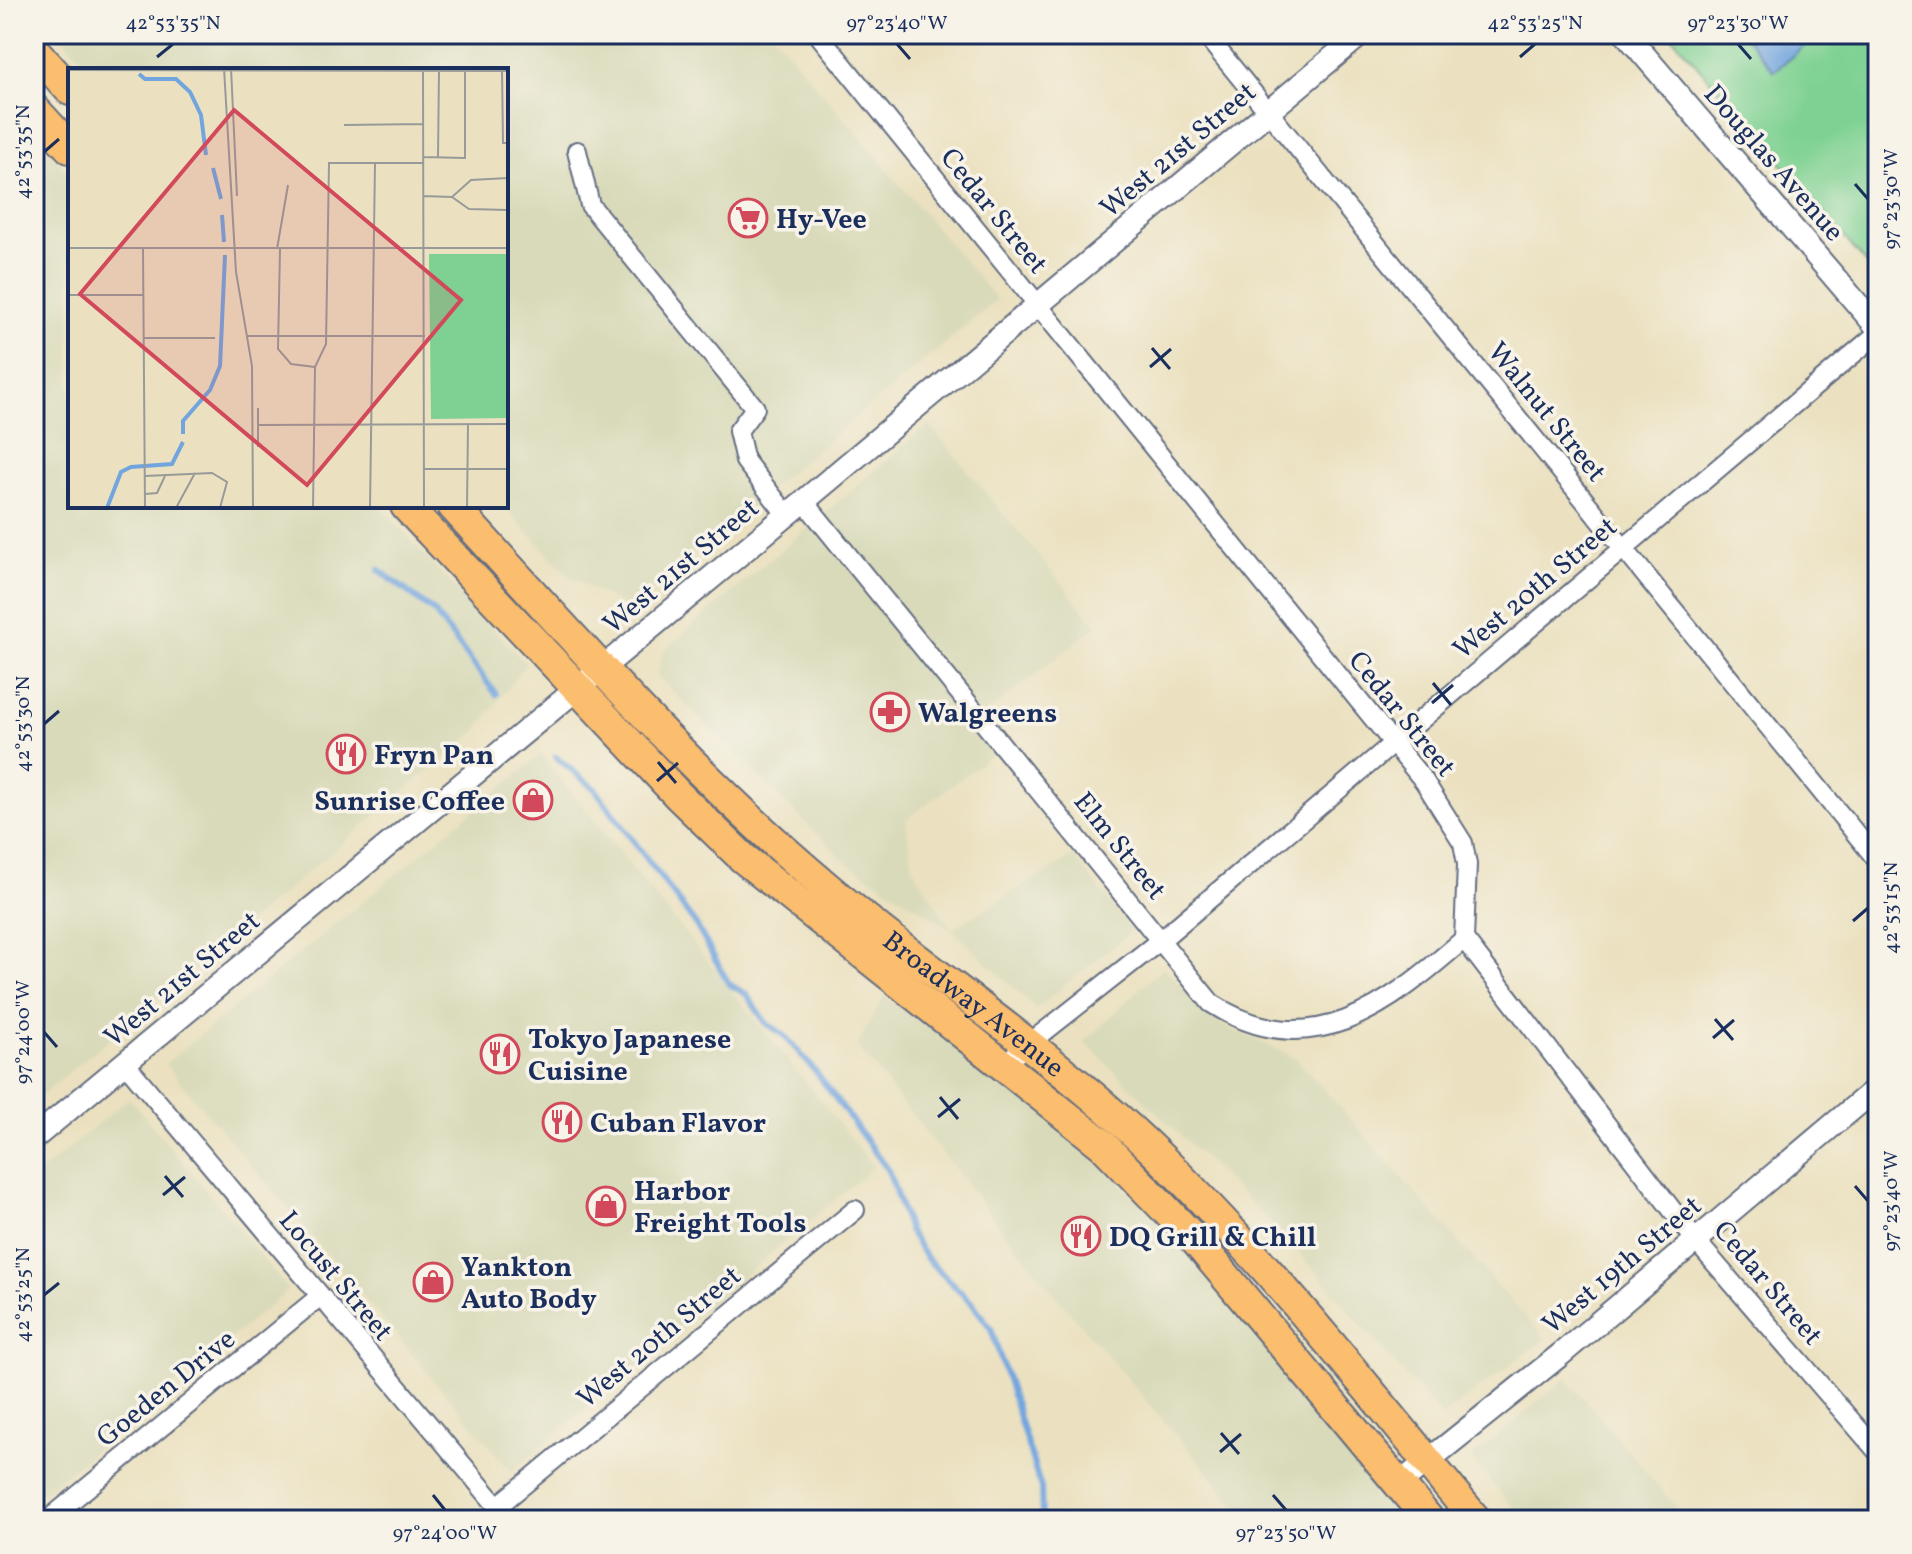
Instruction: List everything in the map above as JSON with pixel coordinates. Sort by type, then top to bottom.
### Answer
[{"type":"highway","points":[[34,50],[68,88]]},
{"type":"highway","points":[[34,109],[68,146]]},
{"type":"highway","name":"Broadway Avenue","points":[[408,508],[743,858],[1103,1145],[1150,1192],[1246,1299],[1429,1520]]},
{"type":"highway","name":"Broadway Avenue","points":[[455,508],[707,781],[830,890],[1028,1045],[1125,1124],[1168,1165],[1278,1285],[1476,1520]]},
{"type":"street","name":"Cedar Street","points":[[818,34],[1424,781],[1463,843],[1467,864],[1464,939],[1696,1241],[1878,1452]]},
{"type":"street","name":"Walnut Street","points":[[1205,34],[1878,861]]},
{"type":"street","name":"West 21st Street","points":[[34,1138],[796,508],[1361,34]]},
{"type":"street","name":"Douglas Avenue","points":[[1626,34],[1878,331]]},
{"type":"street","name":"Elm Street","points":[[577,151],[590,205],[755,408],[746,420],[751,448],[796,508],[1162,939],[1211,1003],[1239,1021],[1280,1031],[1332,1023],[1373,1008],[1430,968],[1464,939]]},
{"type":"street","name":"West 20th Street","points":[[1002,1065],[1162,939],[1878,331]]},
{"type":"street","name":"Locust Street","points":[[125,1063],[504,1513]]},
{"type":"street","name":"West 19th Street","points":[[1399,1484],[1696,1241],[1878,1087]]},
{"type":"street","name":"West 20th Street","points":[[504,1513],[855,1210]]},
{"type":"street","name":"Goeden Drive","points":[[48,1520],[319,1297]]},
{"type":"shaded area","points":[[58,34],[773,34],[997,300],[627,608],[569,576],[505,508],[508,508],[508,68],[90,68]]},
{"type":"shaded area","points":[[34,136],[68,173],[68,508],[381,508],[526,664],[475,732],[34,1102]]},
{"type":"shaded area","points":[[929,424],[1097,626],[970,726],[993,754],[906,820],[913,868],[952,929],[1073,856],[1133,930],[1036,1009],[952,930],[843,860],[657,676],[664,650]]},
{"type":"shaded area","points":[[541,755],[874,1167],[511,1471],[165,1064]]},
{"type":"shaded area","points":[[1163,967],[1221,1024],[1296,1058],[1545,1339],[1442,1417],[1280,1231],[1084,1042]]},
{"type":"shaded area","points":[[884,996],[989,1065],[1080,1142],[1189,1253],[1416,1520],[1249,1520],[1055,1295],[857,1046]]},
{"type":"shaded area","points":[[129,1098],[289,1290],[34,1501],[34,1177]]},
{"type":"shaded area","points":[[1566,1378],[1687,1520],[1523,1520],[1471,1458]]},
{"type":"green space","points":[[1670,34],[1878,34],[1878,277]]},
{"type":"water","points":[[1743,34],[1819,34],[1774,71]]},
{"type":"waterway","points":[[34,333],[46,343]]},
{"type":"waterway","points":[[379,570],[434,612],[496,694]]},
{"type":"waterway","points":[[556,757],[595,789],[696,925],[729,984],[746,994],[766,1023],[783,1034],[816,1072],[888,1170],[909,1231],[926,1258],[971,1302],[991,1328],[1041,1488],[1042,1520]]},
{"type":"place","name":"Hy-Vee","points":[[748,218]]},
{"type":"place","name":"Walgreens","points":[[890,712]]},
{"type":"place","name":"Fryn Pan","points":[[346,754]]},
{"type":"place","name":"Sunrise Coffee","points":[[533,800]]},
{"type":"place","name":"Tokyo Japanese Cuisine","points":[[500,1054]]},
{"type":"place","name":"Cuban Flavor","points":[[562,1122]]},
{"type":"place","name":"Harbor Freight Tools","points":[[606,1206]]},
{"type":"place","name":"DQ Grill & Chill","points":[[1081,1236]]},
{"type":"place","name":"Yankton Auto Body","points":[[433,1282]]}]
